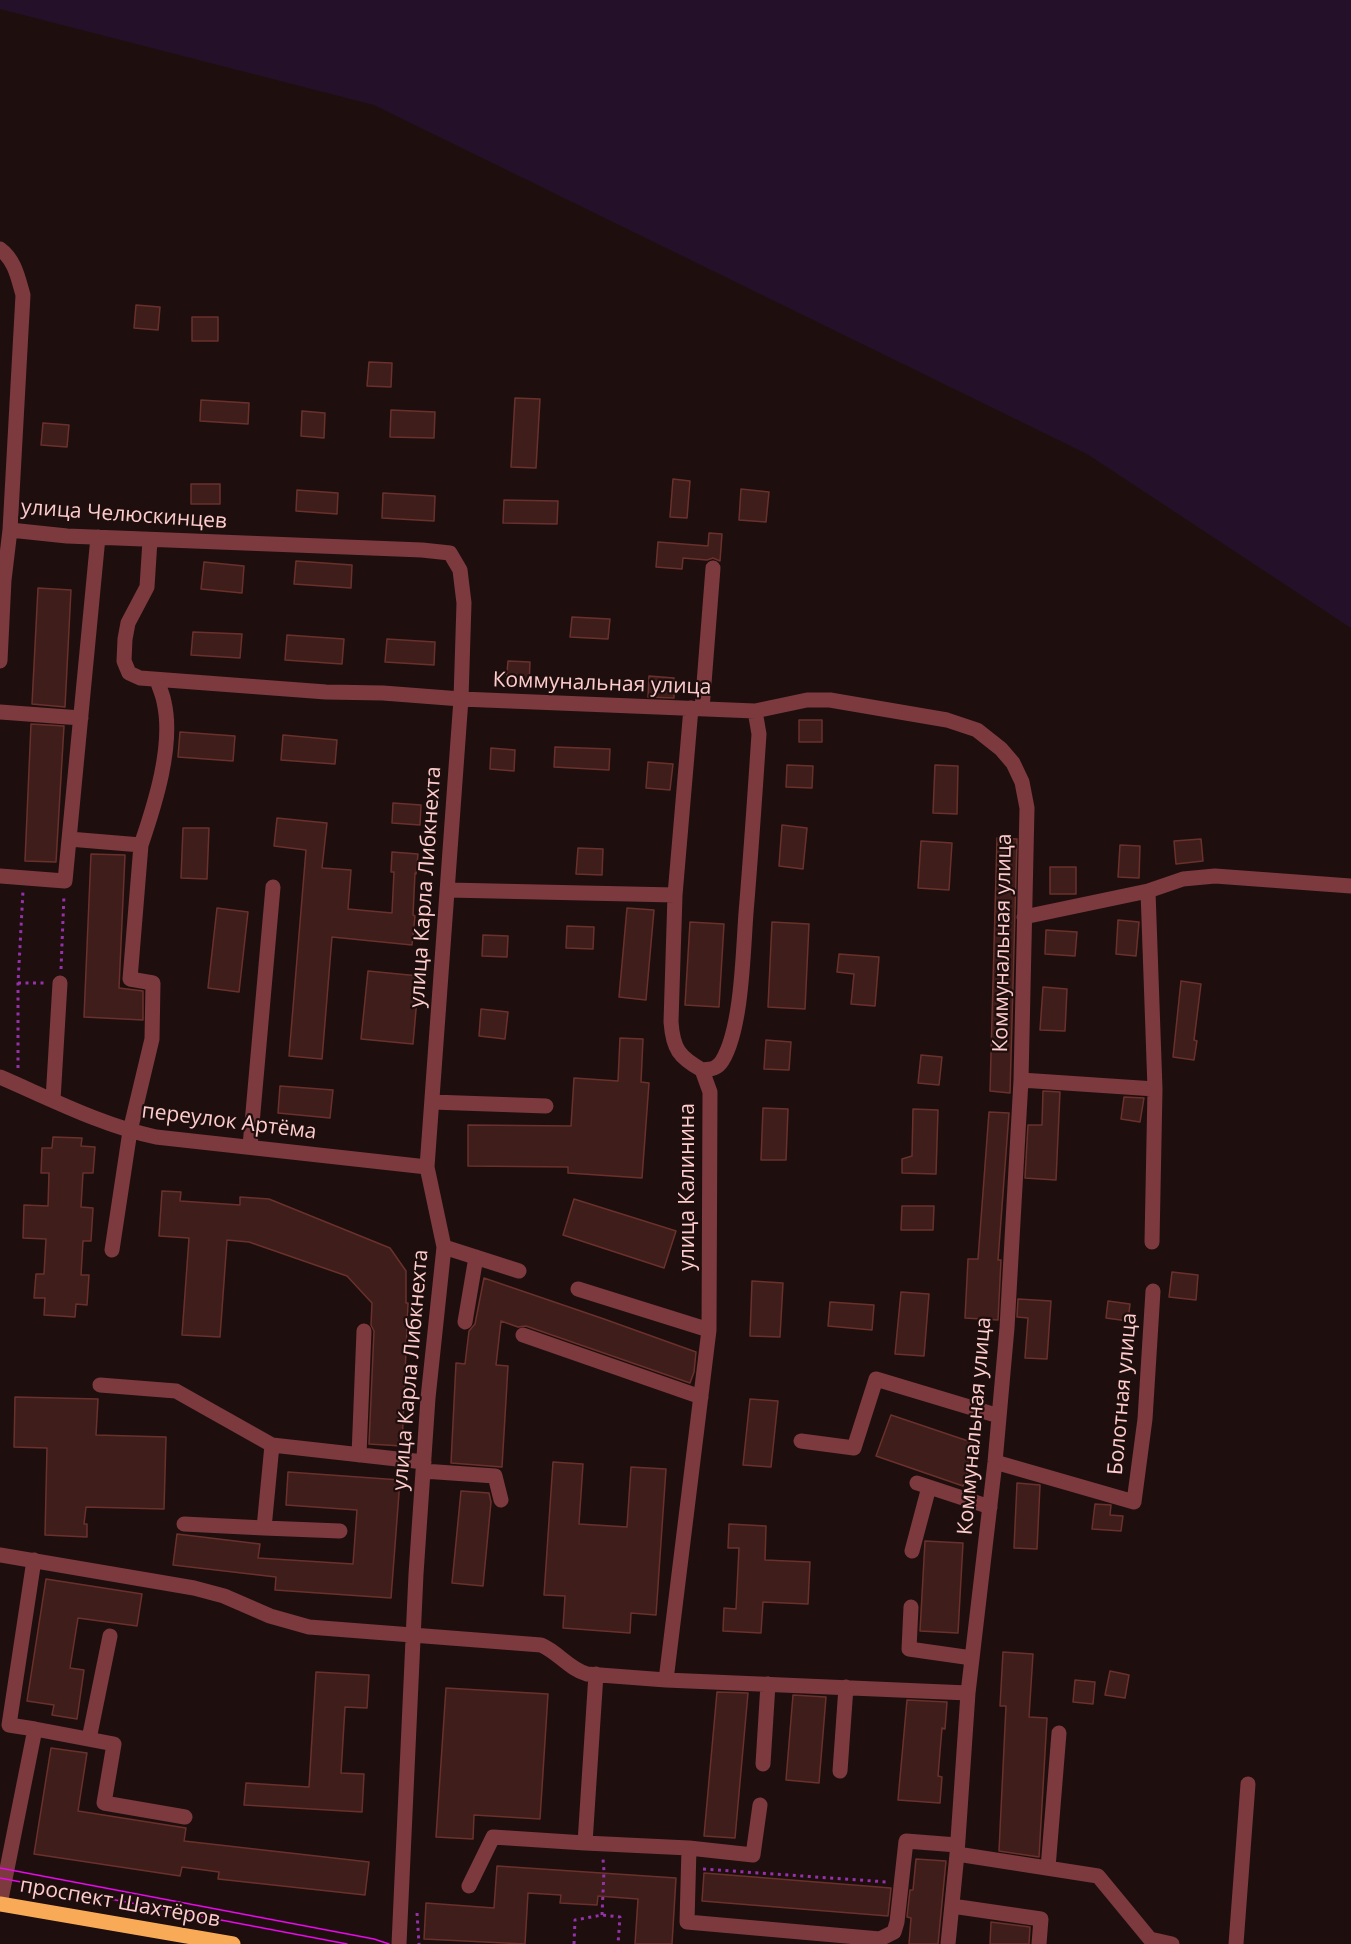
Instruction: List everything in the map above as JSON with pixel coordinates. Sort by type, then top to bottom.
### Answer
[{"type":"main road","name":"проспект Шахтёров","points":[[0,1904],[233,1944]]},
{"type":"street","name":"улица Челюскинцев","points":[[0,249],[9,256],[23,295],[10,530],[150,540],[391,548],[450,553]]},
{"type":"street","points":[[0,661],[2,580],[10,530]]},
{"type":"street","points":[[0,876],[65,881],[98,537]]},
{"type":"street","name":"Коммунальная улица","points":[[150,540],[147,588],[128,623],[125,639],[124,661],[129,673],[140,678],[326,693],[383,693],[461,699],[755,711],[807,700],[831,700],[963,724],[991,739],[1013,763],[1022,782],[1027,808],[1021,1080],[999,1416],[968,1693],[948,1944]]},
{"type":"street","name":"улица Карла Либкнехта","points":[[399,1944],[423,1467],[444,1247],[427,1167],[461,699],[464,603],[459,570],[450,553]]},
{"type":"street","points":[[713,568],[675,896],[672,1036],[676,1048],[686,1061],[702,1070],[718,1066],[723,1059],[734,1027],[742,971],[759,734],[755,711]]},
{"type":"street","points":[[112,1250],[130,1131],[152,1039],[153,983],[130,979],[141,845],[154,806],[163,765],[167,724],[164,702],[156,680]]},
{"type":"street","points":[[0,712],[81,718]]},
{"type":"street","points":[[69,839],[141,845]]},
{"type":"street","points":[[1024,917],[1148,891],[1183,879],[1215,876],[1351,886]]},
{"type":"street","points":[[250,1146],[273,887]]},
{"type":"street","points":[[448,890],[675,896]]},
{"type":"street","points":[[1148,891],[1155,1089],[1152,1242]]},
{"type":"street","points":[[53,1100],[60,983]]},
{"type":"street","name":"улица Калинина","points":[[666,1680],[709,1330],[710,1092],[702,1070]]},
{"type":"street","name":"переулок Артёма","points":[[0,1077],[130,1131],[156,1137],[427,1167]]},
{"type":"street","points":[[1021,1080],[1155,1089]]},
{"type":"street","points":[[432,1102],[546,1106]]},
{"type":"street","points":[[444,1247],[519,1271]]},
{"type":"street","points":[[465,1322],[476,1257]]},
{"type":"street","points":[[578,1289],[709,1330]]},
{"type":"street","name":"Болотная улица","points":[[995,1462],[1134,1502],[1145,1419],[1153,1291]]},
{"type":"street","points":[[359,1455],[364,1330]]},
{"type":"street","points":[[523,1335],[700,1397]]},
{"type":"street","points":[[801,1441],[854,1448],[876,1378],[999,1416]]},
{"type":"street","points":[[100,1384],[176,1391],[272,1445],[359,1455],[423,1467],[495,1476],[501,1500]]},
{"type":"street","points":[[264,1528],[272,1445]]},
{"type":"street","points":[[912,1551],[923,1485],[990,1507]]},
{"type":"street","points":[[184,1524],[340,1531]]},
{"type":"street","points":[[0,1555],[194,1588],[224,1596],[270,1616],[309,1627],[541,1645],[549,1648],[579,1672],[666,1680],[968,1693]]},
{"type":"street","points":[[34,1560],[9,1725],[114,1744],[104,1803],[185,1817]]},
{"type":"street","points":[[911,1607],[909,1649],[972,1658]]},
{"type":"street","points":[[89,1739],[110,1636]]},
{"type":"street","points":[[585,1843],[596,1674]]},
{"type":"street","points":[[763,1764],[768,1684]]},
{"type":"street","points":[[840,1771],[846,1687]]},
{"type":"street","points":[[0,1904],[35,1730]]},
{"type":"street","points":[[1048,1868],[1059,1733]]},
{"type":"street","points":[[1236,1944],[1248,1784]]},
{"type":"street","points":[[469,1886],[493,1837],[689,1848],[753,1855],[760,1804]]},
{"type":"street","points":[[689,1848],[687,1922],[880,1939],[894,1932],[897,1922],[906,1841],[1098,1876],[1150,1939],[1163,1943]]},
{"type":"street","points":[[952,1906],[1041,1919],[1038,1944]]},
{"type":"path","points":[[18,1085],[18,982],[24,878]]},
{"type":"path","points":[[18,982],[60,983],[65,881]]},
{"type":"path","points":[[689,1868],[901,1883]]},
{"type":"path","points":[[602,1915],[604,1871]]},
{"type":"path","points":[[574,1944],[575,1920],[602,1915],[620,1917],[618,1944]]},
{"type":"shaded area","points":[[0,0],[1351,0],[1351,628],[1087,454],[374,105],[0,9]]},
{"type":"building","points":[[136,305],[160,307],[158,330],[134,328]]},
{"type":"building","points":[[192,317],[218,317],[218,341],[192,341]]},
{"type":"building","points":[[369,362],[392,363],[391,387],[367,386]]},
{"type":"building","points":[[515,398],[540,399],[536,468],[511,467]]},
{"type":"building","points":[[201,400],[249,403],[248,424],[200,421]]},
{"type":"building","points":[[391,410],[435,412],[434,438],[390,437]]},
{"type":"building","points":[[302,411],[325,413],[324,438],[301,436]]},
{"type":"building","points":[[43,423],[69,425],[67,447],[41,445]]},
{"type":"building","points":[[673,479],[690,481],[687,518],[670,517]]},
{"type":"building","points":[[191,484],[220,484],[220,504],[191,504]]},
{"type":"building","points":[[741,489],[769,492],[766,522],[739,520]]},
{"type":"building","points":[[297,490],[338,493],[337,514],[296,511]]},
{"type":"building","points":[[383,493],[435,496],[434,521],[382,518]]},
{"type":"building","points":[[504,500],[558,501],[557,524],[503,523]]},
{"type":"building","points":[[709,533],[722,534],[720,561],[713,558],[707,560],[683,558],[682,569],[656,567],[658,542],[708,546]]},
{"type":"building","points":[[296,561],[352,565],[351,588],[294,584]]},
{"type":"building","points":[[204,562],[244,566],[242,593],[201,589]]},
{"type":"building","points":[[38,588],[71,590],[65,707],[32,704]]},
{"type":"building","points":[[572,617],[610,619],[608,639],[570,637]]},
{"type":"building","points":[[193,632],[242,634],[240,658],[191,655]]},
{"type":"building","points":[[287,635],[344,639],[342,664],[285,660]]},
{"type":"building","points":[[387,639],[435,642],[434,665],[385,662]]},
{"type":"building","points":[[508,661],[530,662],[529,685],[506,684]]},
{"type":"building","points":[[649,676],[674,678],[674,698],[648,697]]},
{"type":"building","points":[[799,720],[822,720],[822,742],[799,742]]},
{"type":"building","points":[[31,724],[64,726],[56,862],[25,861]]},
{"type":"building","points":[[180,732],[235,736],[233,761],[178,757]]},
{"type":"building","points":[[283,735],[337,740],[335,764],[281,760]]},
{"type":"building","points":[[555,747],[610,749],[609,770],[554,767]]},
{"type":"building","points":[[491,748],[515,750],[514,771],[490,769]]},
{"type":"building","points":[[648,762],[673,764],[670,790],[646,788]]},
{"type":"building","points":[[787,765],[813,766],[812,788],[786,787]]},
{"type":"building","points":[[935,765],[958,766],[957,814],[933,813]]},
{"type":"building","points":[[393,803],[421,805],[420,825],[392,823]]},
{"type":"building","points":[[277,818],[327,823],[322,868],[351,870],[348,909],[392,913],[394,872],[391,872],[392,852],[418,854],[412,945],[332,937],[322,1059],[289,1056],[306,850],[274,846]]},
{"type":"building","points":[[782,825],[807,828],[803,869],[779,866]]},
{"type":"building","points":[[183,828],[209,828],[207,879],[181,878]]},
{"type":"building","points":[[997,838],[1017,839],[1010,1093],[990,1091]]},
{"type":"building","points":[[1201,839],[1203,861],[1176,864],[1174,841]]},
{"type":"building","points":[[921,841],[952,843],[949,890],[918,888]]},
{"type":"building","points":[[1120,845],[1140,846],[1139,878],[1118,877]]},
{"type":"building","points":[[578,848],[603,849],[602,875],[576,874]]},
{"type":"building","points":[[91,854],[125,855],[119,988],[143,991],[143,1020],[84,1017]]},
{"type":"building","points":[[1050,867],[1076,867],[1076,894],[1050,894]]},
{"type":"building","points":[[217,908],[248,912],[239,992],[208,988]]},
{"type":"building","points":[[627,908],[654,910],[646,1000],[619,997]]},
{"type":"building","points":[[1118,920],[1139,922],[1136,956],[1116,954]]},
{"type":"building","points":[[690,922],[724,924],[719,1007],[685,1005]]},
{"type":"building","points":[[772,922],[809,924],[805,1009],[768,1007]]},
{"type":"building","points":[[567,926],[594,927],[593,949],[566,948]]},
{"type":"building","points":[[1046,930],[1077,932],[1075,956],[1045,954]]},
{"type":"building","points":[[483,935],[508,936],[507,957],[482,956]]},
{"type":"building","points":[[839,954],[879,957],[875,1006],[851,1004],[854,974],[837,972]]},
{"type":"building","points":[[368,971],[419,976],[413,1044],[361,1039]]},
{"type":"building","points":[[1181,981],[1201,984],[1194,1040],[1197,1041],[1194,1060],[1173,1057]]},
{"type":"building","points":[[1043,987],[1067,989],[1065,1031],[1040,1030]]},
{"type":"building","points":[[481,1009],[508,1012],[505,1039],[479,1036]]},
{"type":"building","points":[[620,1038],[643,1039],[641,1082],[649,1083],[642,1178],[568,1173],[568,1167],[468,1166],[468,1125],[571,1126],[574,1078],[618,1081]]},
{"type":"building","points":[[766,1040],[791,1042],[789,1070],[764,1069]]},
{"type":"building","points":[[921,1055],[942,1057],[939,1085],[918,1083]]},
{"type":"building","points":[[280,1086],[333,1090],[330,1118],[278,1113]]},
{"type":"building","points":[[1043,1091],[1060,1092],[1056,1180],[1025,1178],[1028,1125],[1042,1125]]},
{"type":"building","points":[[1124,1097],[1144,1098],[1140,1122],[1121,1119]]},
{"type":"building","points":[[763,1108],[788,1109],[786,1160],[761,1160]]},
{"type":"building","points":[[913,1109],[938,1110],[936,1174],[902,1173],[902,1159],[912,1156]]},
{"type":"building","points":[[989,1112],[1009,1113],[998,1260],[1001,1260],[998,1320],[965,1318],[968,1259],[978,1259]]},
{"type":"building","points":[[53,1137],[82,1138],[81,1146],[95,1147],[93,1173],[83,1173],[81,1207],[93,1208],[91,1241],[83,1241],[81,1275],[89,1275],[87,1305],[76,1304],[75,1317],[44,1315],[45,1298],[34,1298],[36,1274],[44,1274],[46,1239],[23,1238],[24,1205],[48,1206],[49,1173],[41,1173],[42,1148],[52,1148]]},
{"type":"building","points":[[162,1191],[181,1192],[180,1201],[240,1205],[240,1197],[269,1199],[390,1248],[406,1271],[406,1303],[408,1303],[402,1446],[369,1444],[374,1331],[371,1325],[372,1303],[347,1276],[249,1242],[227,1240],[220,1337],[182,1335],[189,1238],[159,1236]]},
{"type":"building","points":[[574,1199],[676,1231],[664,1268],[563,1235]]},
{"type":"building","points":[[902,1206],[934,1206],[933,1230],[901,1230]]},
{"type":"building","points":[[1172,1272],[1198,1275],[1196,1300],[1169,1297]]},
{"type":"building","points":[[484,1278],[696,1352],[694,1372],[690,1383],[526,1326],[518,1327],[501,1321],[496,1365],[508,1366],[502,1467],[451,1463],[456,1363],[465,1364],[469,1331],[475,1324]]},
{"type":"building","points":[[752,1281],[783,1283],[780,1337],[750,1336]]},
{"type":"building","points":[[901,1292],[929,1294],[924,1356],[895,1354]]},
{"type":"building","points":[[1018,1299],[1051,1301],[1047,1359],[1025,1358],[1028,1318],[1017,1317]]},
{"type":"building","points":[[1108,1301],[1130,1304],[1128,1321],[1106,1318]]},
{"type":"building","points":[[830,1302],[874,1305],[872,1330],[828,1326]]},
{"type":"building","points":[[15,1397],[98,1399],[96,1435],[166,1437],[164,1509],[86,1507],[84,1524],[87,1524],[87,1537],[45,1535],[47,1448],[14,1447]]},
{"type":"building","points":[[750,1399],[778,1401],[771,1467],[743,1465]]},
{"type":"building","points":[[891,1415],[977,1444],[963,1486],[876,1456]]},
{"type":"building","points":[[553,1462],[583,1464],[579,1524],[627,1527],[631,1467],[666,1469],[656,1615],[631,1613],[630,1633],[563,1628],[565,1596],[544,1595]]},
{"type":"building","points":[[288,1472],[400,1480],[391,1598],[275,1590],[276,1577],[173,1565],[177,1534],[260,1544],[258,1558],[353,1564],[357,1510],[286,1505]]},
{"type":"building","points":[[1017,1483],[1040,1485],[1037,1549],[1014,1548]]},
{"type":"building","points":[[461,1491],[489,1493],[491,1502],[483,1586],[452,1583]]},
{"type":"building","points":[[1095,1504],[1111,1505],[1110,1515],[1123,1516],[1121,1531],[1092,1529]]},
{"type":"building","points":[[729,1524],[766,1526],[765,1560],[810,1562],[808,1604],[763,1602],[761,1633],[723,1631],[724,1608],[736,1609],[739,1548],[728,1548]]},
{"type":"building","points":[[925,1541],[963,1543],[958,1633],[920,1631]]},
{"type":"building","points":[[46,1579],[142,1594],[137,1626],[78,1618],[70,1668],[84,1670],[77,1719],[52,1715],[54,1705],[27,1701]]},
{"type":"building","points":[[1003,1652],[1033,1654],[1029,1717],[1047,1718],[1039,1857],[999,1851],[1006,1706],[1000,1706]]},
{"type":"building","points":[[1110,1671],[1129,1675],[1125,1698],[1105,1695]]},
{"type":"building","points":[[316,1672],[369,1675],[367,1708],[345,1707],[341,1773],[364,1774],[362,1812],[244,1805],[246,1783],[309,1787]]},
{"type":"building","points":[[1075,1680],[1095,1682],[1093,1704],[1073,1702]]},
{"type":"building","points":[[446,1688],[548,1694],[540,1819],[474,1815],[473,1839],[436,1837]]},
{"type":"building","points":[[717,1692],[748,1693],[735,1838],[704,1836]]},
{"type":"building","points":[[793,1695],[826,1697],[819,1783],[786,1780]]},
{"type":"building","points":[[907,1700],[947,1702],[945,1729],[942,1728],[938,1776],[942,1777],[940,1803],[898,1800]]},
{"type":"building","points":[[51,1748],[87,1753],[78,1811],[186,1828],[184,1841],[369,1862],[365,1895],[218,1879],[219,1872],[182,1867],[180,1876],[34,1854]]},
{"type":"building","points":[[916,1859],[946,1861],[938,1944],[909,1944],[911,1918],[907,1917]]},
{"type":"building","points":[[497,1866],[676,1878],[672,1944],[635,1944],[638,1899],[598,1896],[597,1905],[560,1903],[561,1895],[528,1893],[525,1944],[424,1939],[426,1903],[494,1908]]},
{"type":"building","points":[[704,1873],[891,1888],[888,1916],[702,1901]]},
{"type":"building","points":[[991,1922],[1030,1927],[1029,1944],[990,1944]]},
{"type":"tram line","points":[[0,1868],[374,1939],[389,1944]]},
{"type":"tram line","points":[[0,1878],[347,1944]]}]
